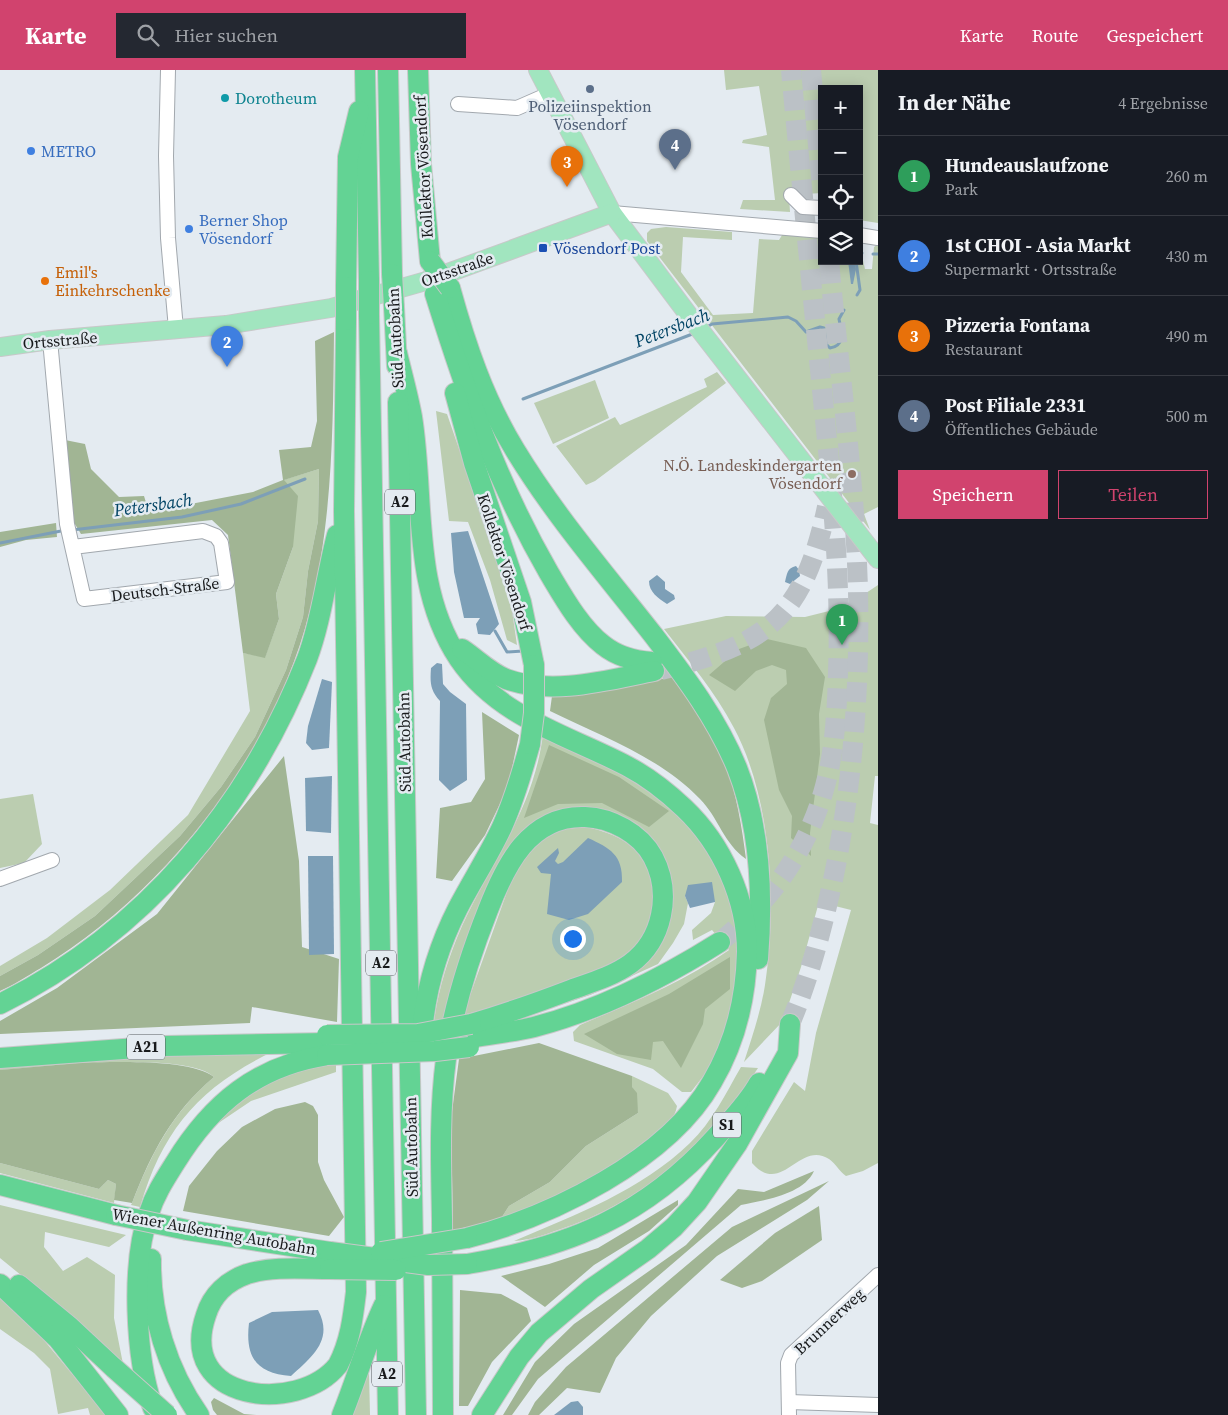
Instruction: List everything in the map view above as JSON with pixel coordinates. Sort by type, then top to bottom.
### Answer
[{"type":"highway","name":"Süd Autobahn","points":[[388,70],[392,274],[397,353],[416,1415]]},
{"type":"highway","name":"Kollektor Vösendorf","points":[[411,1126],[419,1107],[422,1035],[428,992],[434,970],[443,942],[458,909],[501,829],[518,790],[530,744],[534,713],[534,665],[522,602],[462,424],[442,291],[430,261],[421,164],[418,70]]},
{"type":"highway","name":"Süd Autobahn","points":[[365,77],[388,1415]]},
{"type":"highway","points":[[365,77],[348,157],[346,287],[344,511],[354,1066],[356,1292],[353,1320],[347,1344],[337,1367],[325,1383],[310,1396],[291,1404],[273,1407],[254,1405],[237,1399],[222,1389],[210,1375],[203,1359],[200,1342],[203,1322],[209,1304],[221,1290],[234,1280],[263,1271],[330,1260],[411,1270],[428,1265]]},
{"type":"highway","points":[[442,291],[487,399],[516,452],[557,510],[694,689],[718,728],[737,769],[749,810],[757,857],[760,942],[752,998],[740,1011]]},
{"type":"highway","points":[[442,291],[462,382],[491,460],[532,543],[554,581],[583,624],[600,643],[626,659],[653,667],[576,684],[538,686],[521,683],[494,673],[449,642]]},
{"type":"highway","points":[[362,1254],[467,1238],[528,1219],[559,1205],[625,1168],[670,1133],[693,1109],[711,1085],[724,1059],[740,1011],[746,969],[747,943],[740,903],[723,860],[698,822],[662,788],[628,766],[545,729],[510,708],[474,677],[449,642],[435,608],[428,578],[412,418],[397,353]]},
{"type":"highway","points":[[0,1004],[60,970],[137,911],[191,856],[238,795],[279,724],[307,658],[324,604],[344,511]]},
{"type":"highway","points":[[156,1415],[148,1394],[140,1350],[138,1282],[148,1215],[160,1186],[186,1145],[209,1116],[228,1097],[269,1070],[327,1044],[418,1034],[470,1036],[526,1006],[609,976],[631,963],[642,952],[659,925],[663,891],[659,870],[652,856],[636,838],[615,824],[582,817],[562,820],[538,830],[521,846],[495,893],[475,944],[460,995],[446,1057],[441,1117],[443,1415]]},
{"type":"highway","points":[[327,1044],[395,1044],[534,1027],[582,1011],[624,994],[681,965],[720,942]]},
{"type":"highway","name":"S1","points":[[428,1265],[467,1264],[539,1249],[578,1236],[639,1205],[703,1152],[731,1121],[756,1087],[790,1024],[788,1053],[732,1152],[698,1202],[674,1227],[648,1249],[591,1290],[539,1333],[509,1371],[482,1415]]},
{"type":"highway","name":"A21","points":[[0,1058],[164,1046],[327,1044]]},
{"type":"highway","points":[[168,1174],[156,1216],[152,1249],[152,1289],[164,1345],[176,1376],[199,1415]]},
{"type":"highway","name":"Wiener Außenring Autobahn","points":[[0,1185],[116,1215],[330,1260],[362,1254],[428,1265]]},
{"type":"highway","points":[[0,1270],[70,1326],[167,1415]]},
{"type":"highway","points":[[0,1284],[58,1338],[118,1415]]},
{"type":"highway","points":[[342,1415],[359,1373],[368,1340],[386,1301]]},
{"type":"main road","points":[[538,70],[612,213],[878,559]]},
{"type":"main road","name":"Ortsstraße","points":[[0,347],[50,340],[270,320],[331,308],[426,280],[612,213]]},
{"type":"street","points":[[168,70],[168,238],[176,329]]},
{"type":"street","points":[[458,104],[517,108],[549,94]]},
{"type":"street","points":[[792,195],[803,207],[818,208]]},
{"type":"street","name":"Ortsstraße","points":[[612,213],[818,231]]},
{"type":"street","points":[[863,236],[878,238]]},
{"type":"street","name":"Deutsch-Straße","points":[[50,340],[68,528],[84,599],[227,582],[221,543],[216,536],[204,532],[73,547]]},
{"type":"street","points":[[0,879],[52,860]]},
{"type":"street","name":"Brunnerweg","points":[[789,1409],[788,1363],[791,1355],[878,1275]]},
{"type":"street","points":[[789,1409],[878,1405]]},
{"type":"green space","points":[[724,70],[878,70],[878,223],[863,221],[863,85],[818,85],[818,193],[789,195],[790,212],[740,209],[743,200],[775,200],[769,147],[742,143],[743,140],[767,135],[759,86],[726,90]]},
{"type":"green space","points":[[666,227],[732,232],[732,240],[683,237],[681,272],[713,315],[753,313],[759,239],[779,240],[784,232],[818,236],[818,265],[863,265],[863,260],[865,269],[872,269],[874,247],[878,244],[878,507],[864,514],[870,530],[647,241],[647,233],[651,229]]},
{"type":"green space","points":[[334,332],[330,472],[318,576],[310,610],[293,664],[270,716],[242,766],[209,814],[172,859],[131,900],[87,936],[41,968],[0,991],[0,976],[38,955],[95,916],[180,836],[221,787],[255,737],[286,670],[303,617],[308,571],[318,521],[319,469],[284,480],[298,496],[293,547],[276,594],[279,619],[265,658],[243,653],[228,535],[212,520],[81,534],[73,521],[65,440],[85,444],[91,469],[119,497],[144,496],[149,512],[253,492],[283,480],[279,450],[311,447],[317,421],[315,341]]},
{"type":"green space","points":[[717,372],[726,383],[595,481],[586,485],[556,446],[615,417],[620,425],[707,387],[704,379]]},
{"type":"green space","points":[[595,380],[609,418],[553,444],[534,403]]},
{"type":"green space","points":[[436,411],[447,414],[510,597],[517,645],[507,640],[490,580],[468,522],[449,521]]},
{"type":"green space","points":[[319,469],[318,521],[308,571],[303,617],[286,670],[255,737],[221,787],[180,836],[95,916],[38,955],[0,976],[0,966],[47,938],[110,890],[188,815],[250,711],[243,653],[265,657],[279,619],[276,594],[293,547],[283,480]]},
{"type":"green space","points":[[56,523],[57,537],[26,540],[0,547],[0,532]]},
{"type":"green space","points":[[878,585],[878,776],[875,776],[870,823],[878,825],[878,1163],[863,1171],[846,1176],[829,1159],[818,1155],[809,1156],[782,1172],[772,1174],[763,1172],[752,1163],[752,1151],[794,1082],[805,1091],[816,1033],[851,910],[819,902],[801,967],[783,1021],[744,1062],[761,1004],[769,954],[771,922],[770,888],[764,820],[757,787],[747,756],[734,728],[710,689],[664,629],[726,616],[805,617],[829,611],[857,599]]},
{"type":"green space","points":[[767,639],[806,648],[825,677],[819,714],[820,754],[810,833],[811,856],[791,838],[792,816],[779,790],[764,720],[771,698],[787,684],[786,670],[772,665],[756,671],[735,691],[709,675],[739,649]]},
{"type":"green space","points":[[672,675],[698,707],[719,746],[737,802],[746,859],[732,846],[700,799],[667,771],[629,749],[550,711],[552,696],[659,680]]},
{"type":"green space","points":[[482,712],[519,735],[508,787],[485,835],[452,881],[436,878],[440,808],[471,802],[485,779]]},
{"type":"green space","points":[[543,734],[611,766],[645,785],[659,796],[672,807],[693,831],[711,857],[724,884],[733,912],[738,941],[738,971],[733,1002],[715,1057],[691,1092],[682,1092],[653,1069],[574,1041],[573,1032],[580,1025],[676,982],[729,950],[712,930],[693,940],[692,930],[711,913],[715,902],[685,896],[688,903],[684,924],[658,964],[590,995],[536,1013],[625,974],[669,891],[620,819],[528,828],[447,1019],[434,1021],[441,984],[452,950],[462,926],[521,810],[531,786]]},
{"type":"green space","points":[[549,745],[619,777],[669,811],[649,827],[602,803],[558,804],[524,818]]},
{"type":"green space","points":[[284,756],[299,861],[302,947],[339,959],[337,1022],[252,1007],[250,1023],[0,1034],[0,1021],[57,988],[157,914]]},
{"type":"green space","points":[[33,794],[42,844],[24,863],[0,868],[0,799]]},
{"type":"green space","points":[[586,827],[617,837],[635,849],[647,866],[651,877],[653,902],[651,919],[640,942],[627,955],[584,978],[531,997],[463,1015],[512,878],[530,849],[548,836],[565,829]]},
{"type":"green space","points":[[730,957],[730,989],[705,1009],[703,1024],[681,1068],[663,1041],[653,1042],[651,1060],[617,1054],[584,1034],[669,994]]},
{"type":"green space","points":[[539,1043],[632,1076],[632,1087],[637,1093],[638,1113],[586,1146],[550,1182],[509,1206],[500,1220],[453,1231],[451,1119],[459,1059]]},
{"type":"green space","points":[[274,1051],[226,1079],[188,1112],[160,1154],[140,1207],[131,1205],[155,1151],[175,1119],[199,1090],[214,1077],[198,1069],[174,1064],[145,1062],[112,1062],[0,1070],[0,1065],[41,1061]]},
{"type":"green space","points":[[336,1061],[336,1072],[251,1101],[211,1128],[224,1113],[252,1091],[299,1071]]},
{"type":"green space","points":[[149,1062],[169,1064],[203,1071],[214,1077],[199,1090],[165,1134],[155,1150],[132,1203],[114,1200],[116,1184],[108,1180],[99,1189],[0,1163],[0,1070],[78,1063]]},
{"type":"green space","points":[[741,1067],[758,1068],[719,1120],[672,1166],[646,1186],[618,1204],[589,1218],[526,1240],[514,1241],[607,1200],[650,1175],[671,1160],[705,1126]]},
{"type":"green space","points":[[632,1076],[668,1093],[677,1106],[670,1121],[640,1148],[602,1173],[562,1194],[500,1220],[509,1206],[550,1182],[586,1146],[638,1113],[632,1087]]},
{"type":"green space","points":[[305,1102],[313,1106],[318,1115],[318,1162],[324,1180],[344,1217],[329,1236],[183,1211],[189,1186],[217,1151],[242,1127],[275,1109]]},
{"type":"green space","points":[[0,1163],[99,1189],[108,1180],[116,1184],[114,1203],[0,1173]]},
{"type":"green space","points":[[814,1171],[809,1179],[792,1191],[741,1205],[538,1379],[512,1415],[503,1415],[535,1362],[574,1324],[686,1245],[738,1189],[764,1192]]},
{"type":"green space","points":[[829,1181],[807,1200],[717,1256],[651,1316],[616,1358],[600,1393],[567,1388],[539,1415],[528,1415],[535,1402],[566,1367],[732,1227]]},
{"type":"green space","points":[[678,1200],[678,1205],[649,1231],[594,1265],[545,1307],[501,1276],[549,1264],[598,1248]]},
{"type":"green space","points":[[0,1205],[126,1235],[109,1247],[45,1232],[44,1247],[63,1271],[87,1257],[115,1275],[114,1318],[123,1364],[65,1311],[0,1258]]},
{"type":"green space","points":[[819,1206],[822,1240],[762,1281],[742,1288],[720,1280],[775,1233]]},
{"type":"green space","points":[[460,1290],[501,1294],[527,1308],[531,1321],[492,1362],[468,1406],[459,1406]]},
{"type":"green space","points":[[0,1298],[38,1333],[106,1415],[90,1415],[88,1408],[58,1414],[50,1369],[34,1353],[0,1329]]},
{"type":"green space","points":[[369,1372],[370,1415],[351,1415]]},
{"type":"green space","points":[[214,1398],[244,1414],[256,1415],[217,1415],[213,1410],[211,1402]]},
{"type":"water","points":[[849,265],[855,265],[853,284],[851,284]]},
{"type":"water","points":[[468,531],[499,624],[490,635],[478,634],[476,624],[480,618],[464,618],[454,572],[451,533]]},
{"type":"water","points":[[796,566],[800,576],[790,584],[785,582],[789,570]]},
{"type":"water","points":[[657,575],[665,582],[665,589],[674,595],[675,599],[667,604],[652,592],[649,585],[649,581]]},
{"type":"water","points":[[437,663],[442,664],[443,684],[466,704],[467,780],[450,791],[439,780],[440,701],[431,686],[431,668]]},
{"type":"water","points":[[322,679],[332,682],[329,748],[312,750],[306,743],[308,726]]},
{"type":"water","points":[[332,776],[331,833],[306,831],[305,778]]},
{"type":"water","points":[[588,838],[603,845],[614,854],[620,865],[622,882],[588,914],[569,920],[547,914],[551,874],[541,873],[537,867],[558,848],[559,853],[555,861],[558,864],[563,862]]},
{"type":"water","points":[[308,856],[333,856],[334,954],[309,955]]},
{"type":"water","points":[[712,882],[715,902],[690,908],[685,896],[688,885]]},
{"type":"water","points":[[318,1310],[322,1321],[322,1339],[313,1355],[291,1376],[269,1371],[255,1361],[249,1345],[249,1323],[272,1312]]},
{"type":"water","points":[[578,1401],[583,1407],[583,1415],[554,1415],[571,1402]]},
{"type":"waterway","name":"Petersbach","points":[[873,254],[878,254]]},
{"type":"waterway","name":"Petersbach","points":[[857,265],[860,290],[857,295]]},
{"type":"waterway","name":"Petersbach","points":[[705,328],[712,324],[788,317],[796,321],[806,332],[820,327],[824,328],[827,345],[830,348],[835,347],[840,341],[839,319],[844,310]]},
{"type":"waterway","name":"Petersbach","points":[[523,399],[695,333]]},
{"type":"waterway","name":"Petersbach","points":[[72,530],[182,517],[241,504],[305,479]]},
{"type":"waterway","name":"Petersbach","points":[[0,543],[66,530]]},
{"type":"waterway","points":[[495,631],[507,652],[523,651]]},
{"type":"tunnel","points":[[720,942],[756,909],[771,891],[798,853],[809,832],[825,786],[836,715],[839,611],[834,521],[791,70]]},
{"type":"tunnel","points":[[811,70],[821,175]]},
{"type":"tunnel","points":[[790,1024],[804,988],[815,951],[841,840],[854,733],[858,662],[858,590],[854,508],[829,265]]},
{"type":"tunnel","points":[[661,670],[729,649],[755,636],[776,620],[792,600],[806,575],[817,545],[827,507]]},
{"type":"place","name":"Polizeiinspektion Vösendorf","points":[[590,89]]},
{"type":"place","name":"Dorotheum","points":[[225,98]]},
{"type":"place","name":"METRO","points":[[31,151]]},
{"type":"place","name":"Post Filiale 2331","points":[[675,170]]},
{"type":"place","name":"Pizzeria Fontana","points":[[567,187]]},
{"type":"place","name":"Berner Shop Vösendorf","points":[[189,229]]},
{"type":"place","name":"Vösendorf Post","points":[[543,248]]},
{"type":"place","name":"Emil's Einkehrschenke","points":[[45,281]]},
{"type":"place","name":"1st CHOI - Asia Markt","points":[[227,367]]},
{"type":"place","name":"N.Ö. Landeskindergarten Vösendorf","points":[[852,474]]},
{"type":"place","name":"Hundeauslaufzone","points":[[842,645]]}]
